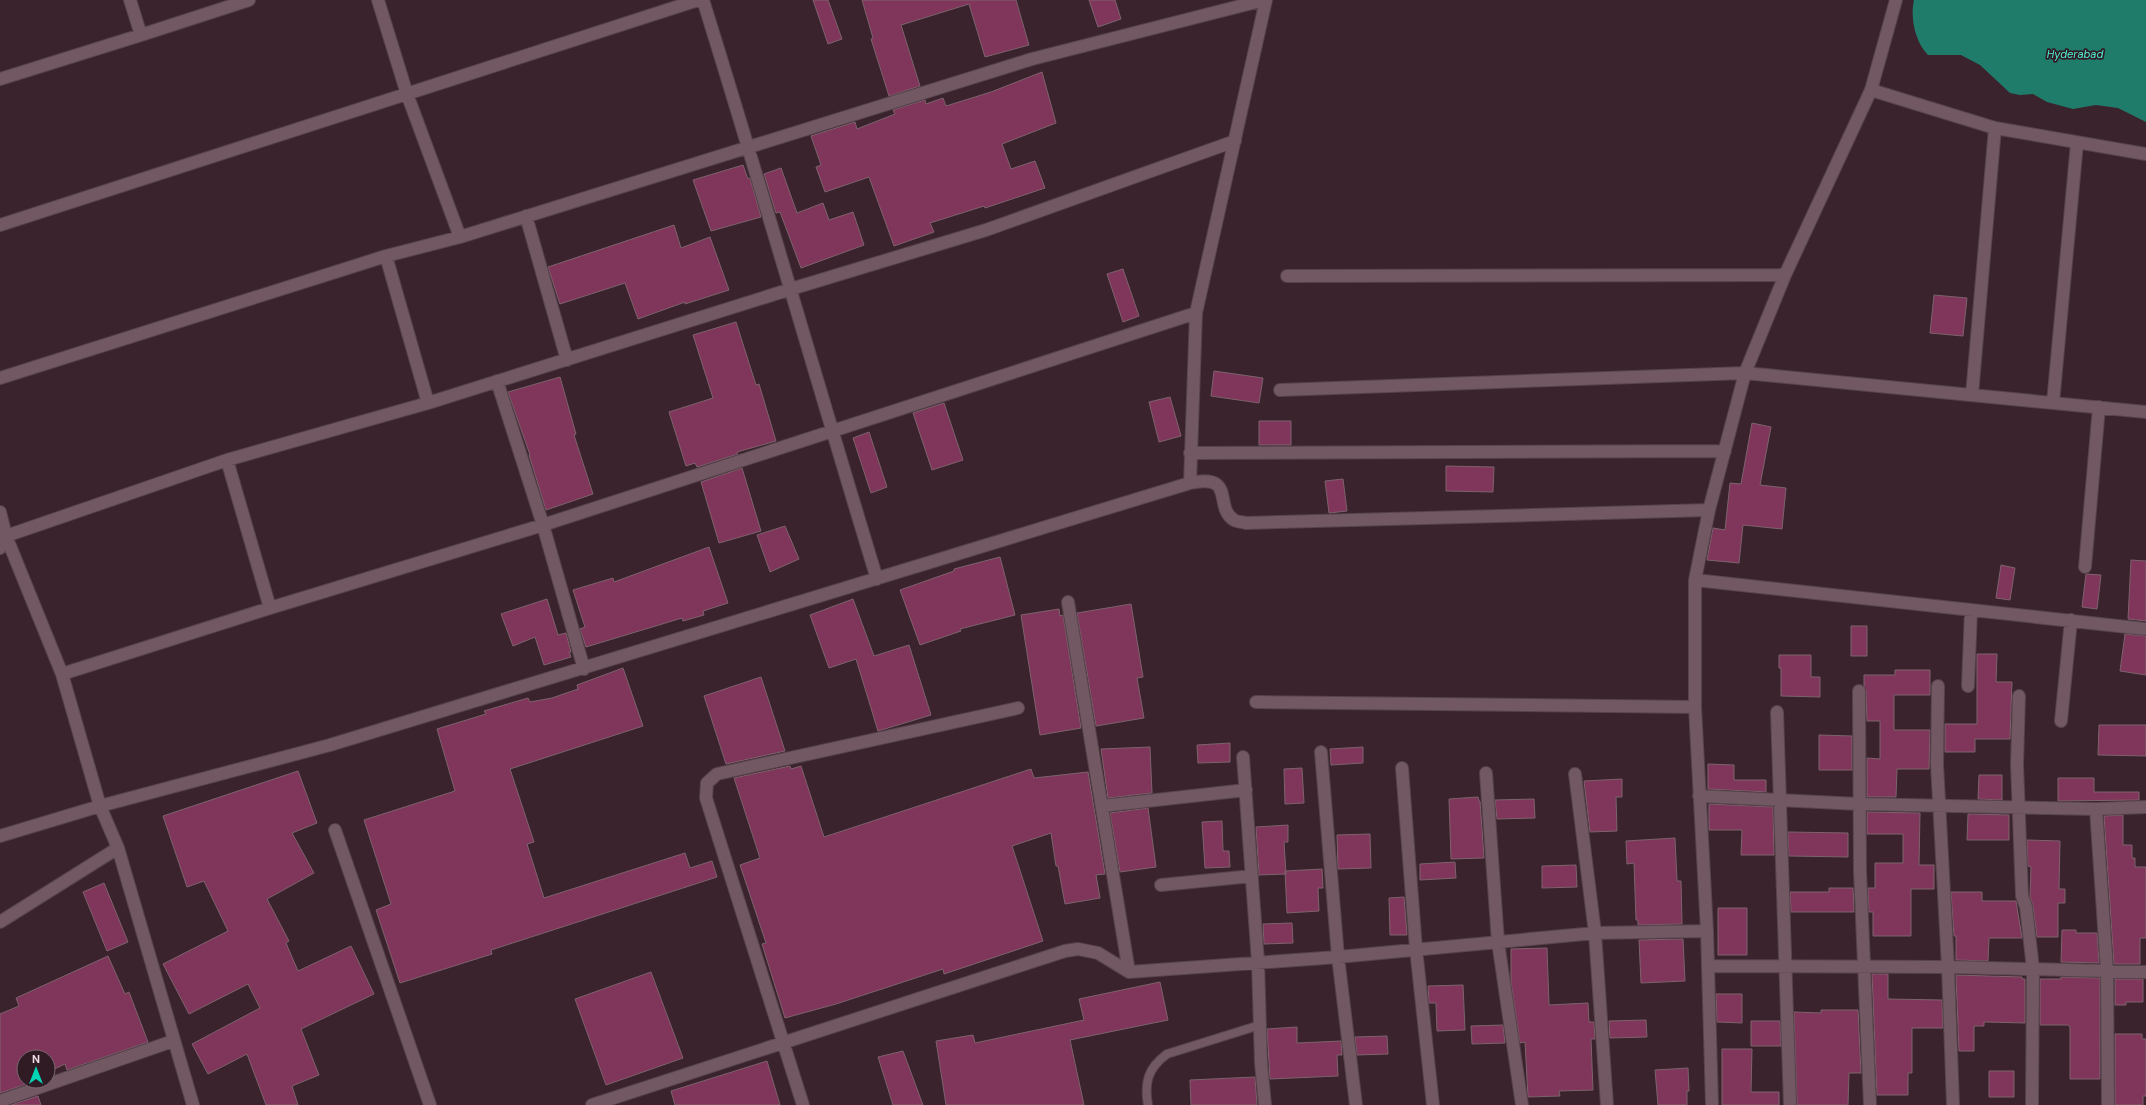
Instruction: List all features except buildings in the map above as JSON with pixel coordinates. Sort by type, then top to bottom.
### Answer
[{"type":"street","points":[[130,0],[141,35]]},
{"type":"street","points":[[0,79],[249,0]]},
{"type":"street","points":[[378,0],[407,94],[460,237]]},
{"type":"street","points":[[0,226],[698,0]]},
{"type":"street","points":[[703,0],[749,146],[832,432],[877,579]]},
{"type":"street","points":[[0,378],[386,256],[460,237],[1032,59],[1265,0],[1196,314],[1190,483]]},
{"type":"street","points":[[1712,1105],[1707,931],[1698,796],[1695,707],[1695,580],[1709,510],[1745,373],[1785,275],[1871,90],[1896,0]]},
{"type":"street","points":[[1871,90],[1995,128],[2146,154]]},
{"type":"street","points":[[1972,395],[1995,128]]},
{"type":"street","points":[[3,535],[227,460],[428,403],[791,289],[986,230],[1235,141]]},
{"type":"street","points":[[2053,403],[2077,143]]},
{"type":"street","points":[[526,216],[567,360]]},
{"type":"street","points":[[386,256],[428,403]]},
{"type":"street","points":[[1287,276],[1785,275]]},
{"type":"street","points":[[62,674],[270,608],[543,525],[1196,314]]},
{"type":"street","points":[[1280,390],[1745,373],[2146,412]]},
{"type":"street","points":[[497,381],[543,525],[584,669]]},
{"type":"street","points":[[2085,567],[2099,407]]},
{"type":"street","points":[[1190,454],[1725,451]]},
{"type":"street","points":[[227,460],[270,608]]},
{"type":"street","points":[[0,836],[100,806],[307,752],[1204,480],[1213,482],[1220,488],[1228,513],[1234,520],[1246,523],[1709,510]]},
{"type":"street","points":[[0,512],[3,535],[62,674],[100,806],[118,848],[192,1105]]},
{"type":"street","points":[[0,548],[3,535]]},
{"type":"street","points":[[1695,580],[2146,629]]},
{"type":"street","points":[[1068,602],[1129,972]]},
{"type":"street","points":[[1968,686],[1971,610]]},
{"type":"street","points":[[2061,721],[2071,620]]},
{"type":"street","points":[[1938,686],[1937,764],[1948,967],[1953,1105]]},
{"type":"street","points":[[1859,691],[1860,871],[1870,1105]]},
{"type":"street","points":[[2018,696],[2017,764],[2022,896],[2026,907],[2033,969],[2032,1105]]},
{"type":"street","points":[[1256,702],[1695,707]]},
{"type":"street","points":[[803,1105],[706,798],[707,783],[717,774],[1018,708]]},
{"type":"street","points":[[1777,712],[1790,1105]]},
{"type":"street","points":[[1321,752],[1338,957],[1356,1105]]},
{"type":"street","points":[[1243,756],[1258,962],[1265,1105]]},
{"type":"street","points":[[1402,768],[1416,949],[1433,1105]]},
{"type":"street","points":[[1486,773],[1498,942],[1522,1105]]},
{"type":"street","points":[[1575,774],[1595,933],[1607,1105]]},
{"type":"street","points":[[1102,806],[1246,790]]},
{"type":"street","points":[[1698,796],[1859,804],[2096,809],[2146,807]]},
{"type":"street","points":[[2096,809],[2107,972],[2108,1105]]},
{"type":"street","points":[[335,830],[430,1105]]},
{"type":"street","points":[[0,922],[118,848]]},
{"type":"street","points":[[1161,885],[1252,876]]},
{"type":"street","points":[[592,1105],[1065,951],[1078,949],[1098,952],[1129,972],[1338,957],[1595,933],[1707,931]]},
{"type":"street","points":[[1708,966],[1865,968],[1948,967],[2146,972]]},
{"type":"street","points":[[0,1101],[174,1041]]},
{"type":"lane","points":[[1148,1105],[1146,1091],[1148,1078],[1156,1062],[1167,1054],[1260,1025]]},
{"type":"water","name":"Hyderabad","points":[[1914,0],[2146,0],[2146,122],[2118,108],[2096,105],[2073,109],[2047,102],[2033,94],[2020,95],[2010,93],[1980,65],[1961,55],[1928,55],[1917,37],[1913,22]]}]
